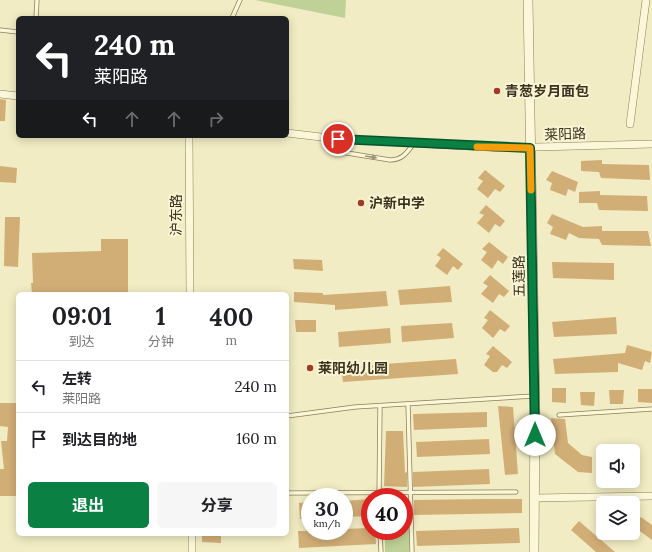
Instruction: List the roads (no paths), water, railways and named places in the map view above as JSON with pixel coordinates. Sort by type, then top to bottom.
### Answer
[{"type":"street","name":"五莲路","points":[[528,0],[534,396],[534,552]]},
{"type":"street","points":[[630,124],[646,0]]},
{"type":"street","points":[[0,94],[16,96]]},
{"type":"street","name":"莱阳路","points":[[289,133],[332,138],[530,148],[652,144]]},
{"type":"street","name":"沪东路","points":[[189,138],[190,292]]},
{"type":"street","points":[[534,498],[652,496]]},
{"type":"street","points":[[192,536],[192,552]]},
{"type":"lane","points":[[36,16],[37,0]]},
{"type":"lane","points":[[233,16],[240,0]]},
{"type":"lane","points":[[0,30],[16,32]]},
{"type":"lane","points":[[332,138],[341,152],[390,160],[398,160],[406,155],[414,143]]},
{"type":"lane","points":[[289,416],[355,407],[534,396]]},
{"type":"lane","points":[[408,404],[411,488]]},
{"type":"lane","points":[[379,488],[380,406]]},
{"type":"lane","points":[[559,415],[652,409]]},
{"type":"lane","points":[[413,493],[516,492]]},
{"type":"lane","points":[[289,493],[361,495]]},
{"type":"lane","points":[[380,540],[381,552]]},
{"type":"lane","points":[[412,540],[412,552]]},
{"type":"place","name":"青葱岁月面包","points":[[497,91]]},
{"type":"place","name":"沪新中学","points":[[361,203]]},
{"type":"place","name":"莱阳幼儿园","points":[[310,368]]}]
